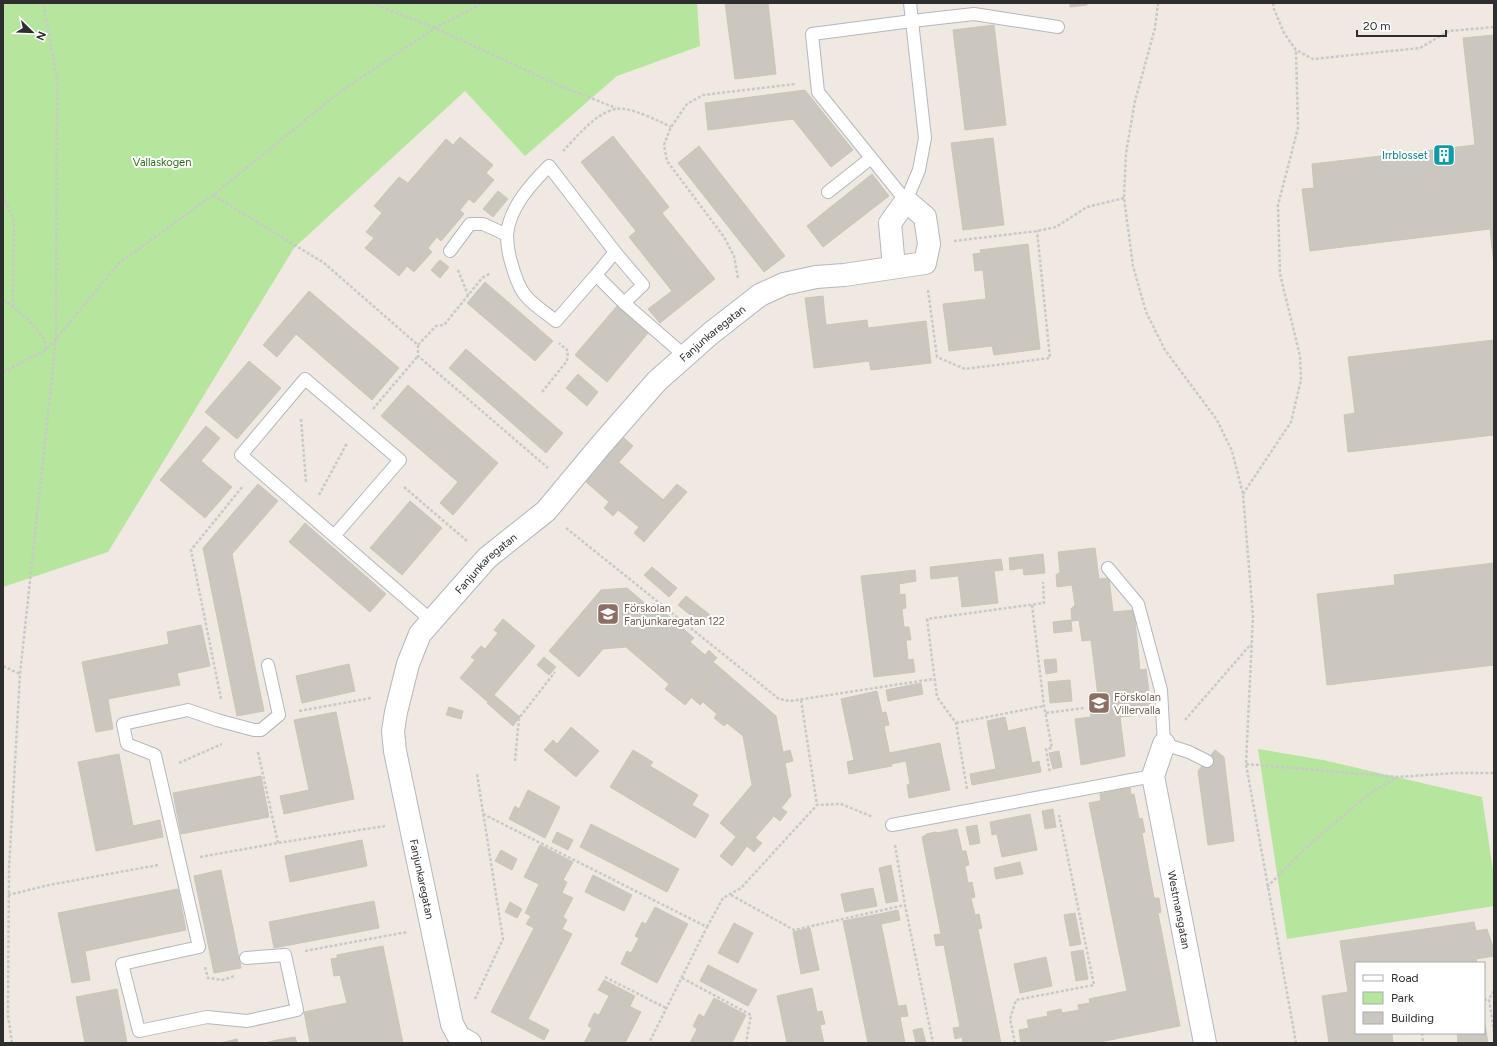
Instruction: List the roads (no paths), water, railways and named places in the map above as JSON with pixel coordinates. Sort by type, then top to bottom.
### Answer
[{"type":"street","name":"Fanjunkaregatan","points":[[470,1043],[459,1037],[452,1024],[395,751],[393,731],[396,712],[413,649],[420,634],[487,558],[546,511],[657,381],[685,356],[760,295],[784,284],[816,277],[844,275],[894,267],[927,254],[925,217],[906,201]]},
{"type":"street","points":[[894,267],[890,222],[906,201]]},
{"type":"street","name":"Westmansgatan","points":[[1164,744],[1153,776],[1205,1043]]},
{"type":"lane","points":[[910,3],[912,21],[925,138],[920,170],[906,201],[818,92],[812,34],[912,21],[974,14],[1058,27]]},
{"type":"lane","points":[[828,192],[871,158]]},
{"type":"lane","points":[[616,252],[556,320],[526,296],[516,280],[511,262],[507,235],[512,217],[519,202],[531,183],[549,166],[643,285],[624,303]]},
{"type":"lane","points":[[450,251],[470,224],[483,224],[507,235]]},
{"type":"lane","points":[[596,275],[624,303],[685,356]]},
{"type":"lane","points":[[334,536],[400,460],[304,378],[241,455],[258,469],[334,536],[432,621]]},
{"type":"lane","points":[[1108,568],[1138,604],[1161,690],[1164,744],[1189,752],[1207,760]]},
{"type":"lane","points":[[246,958],[285,955],[296,1010],[247,1021],[207,1017],[139,1031],[122,964],[198,947],[155,755],[127,744],[123,724],[188,710],[217,720],[254,730],[261,730],[279,715],[268,665]]},
{"type":"lane","points":[[892,825],[1153,776]]},
{"type":"place","name":"Irrblosset","points":[[1444,155]]},
{"type":"place","name":"Förskolan Fanjunkaregatan 122","points":[[608,614]]},
{"type":"place","name":"Förskolan Villervalla","points":[[1099,703]]},
{"type":"park label","name":"Vallaskogen","points":[[162,162]]}]
